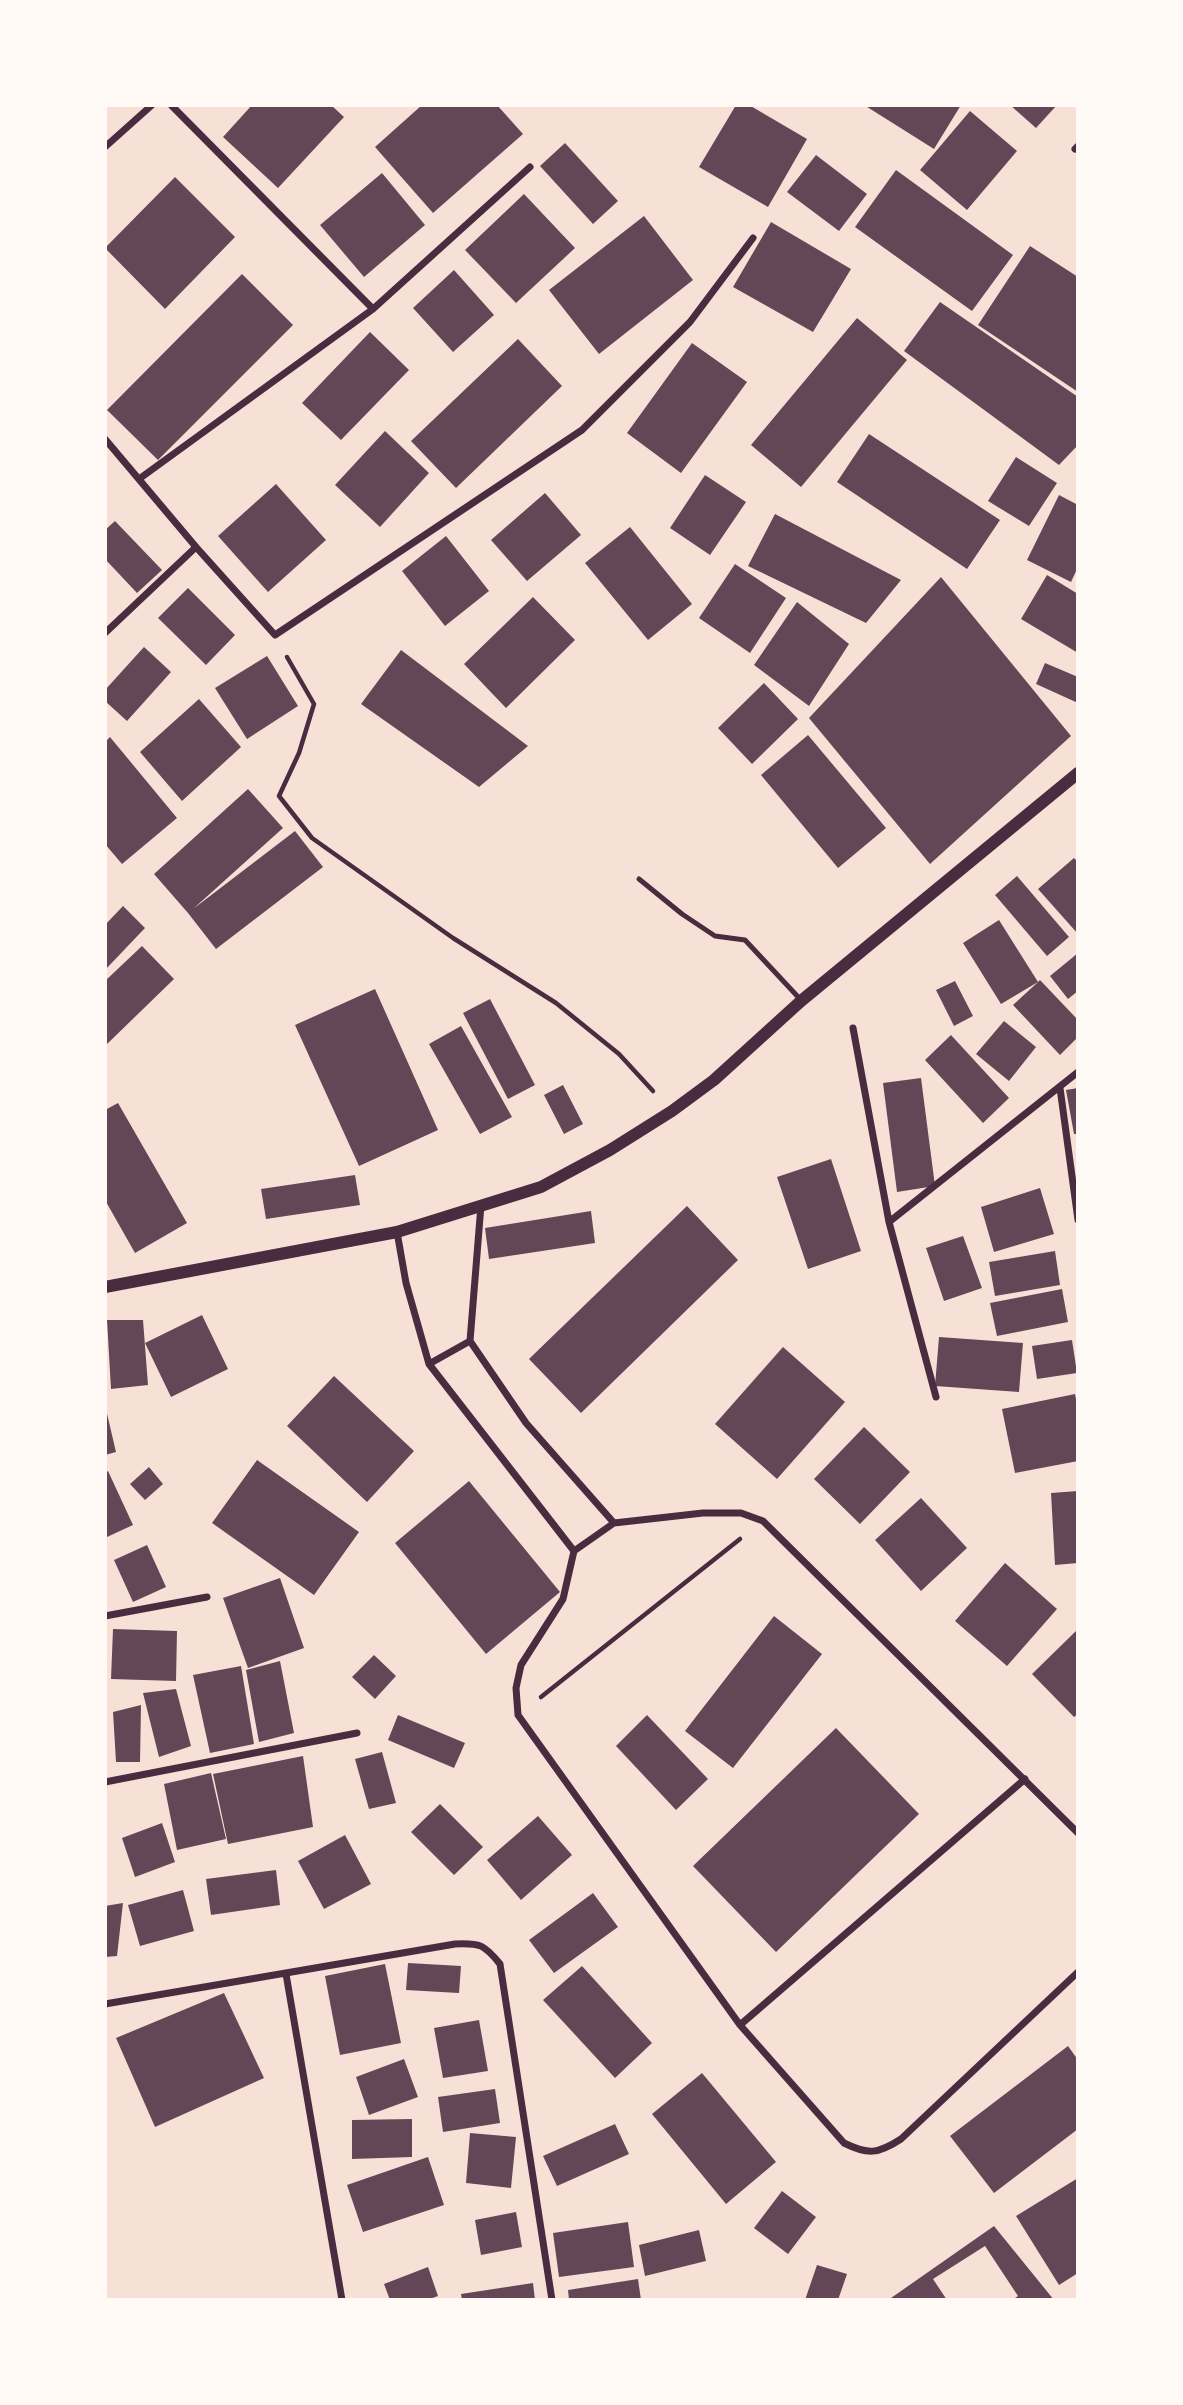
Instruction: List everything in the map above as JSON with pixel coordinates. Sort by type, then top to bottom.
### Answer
[{"type":"street","points":[[105,146],[152,105]]},
{"type":"street","points":[[171,105],[373,309]]},
{"type":"street","points":[[139,479],[373,309],[530,167]]},
{"type":"street","points":[[105,439],[275,635],[582,430],[690,322],[753,238]]},
{"type":"street","points":[[105,632],[196,547]]},
{"type":"street","points":[[105,1287],[397,1232],[541,1187],[610,1150],[672,1111],[714,1080],[801,1002],[1078,773]]},
{"type":"street","points":[[853,1028],[889,1222],[936,1397]]},
{"type":"street","points":[[889,1222],[1078,1072]]},
{"type":"street","points":[[1060,1088],[1078,1220]]},
{"type":"street","points":[[481,1205],[470,1341],[526,1423],[614,1523]]},
{"type":"street","points":[[397,1232],[406,1283],[429,1364],[574,1551]]},
{"type":"street","points":[[429,1364],[470,1341]]},
{"type":"street","points":[[1078,1833],[762,1521],[741,1513],[704,1513],[614,1523],[574,1551],[563,1599],[521,1665],[516,1688],[519,1715],[740,2025],[844,2143],[862,2152],[884,2150],[901,2139],[1078,1972]]},
{"type":"street","points":[[105,1616],[207,1597]]},
{"type":"street","points":[[105,1782],[357,1733]]},
{"type":"street","points":[[740,2025],[1025,1779]]},
{"type":"street","points":[[105,2004],[455,1944],[476,1943],[488,1950],[500,1964],[552,2300]]},
{"type":"street","points":[[286,1974],[342,2300]]},
{"type":"lane","points":[[639,878],[682,914],[715,936],[745,940],[801,1002]]},
{"type":"path","points":[[275,635],[314,704],[299,753],[279,796],[312,838],[453,938],[556,1003],[619,1054],[672,1111]]},
{"type":"path","points":[[519,1715],[762,1521]]},
{"type":"building","points":[[252,105],[331,105],[344,117],[278,188],[223,137]]},
{"type":"building","points":[[422,105],[497,105],[523,134],[433,213],[375,147]]},
{"type":"building","points":[[736,105],[749,105],[807,139],[768,207],[699,167]]},
{"type":"building","points":[[864,105],[961,105],[934,149]]},
{"type":"building","points":[[1010,105],[1057,105],[1036,128]]},
{"type":"building","points":[[970,111],[1017,151],[967,210],[920,170]]},
{"type":"building","points":[[565,143],[618,201],[593,224],[540,166]]},
{"type":"building","points":[[816,155],[867,194],[839,231],[787,192]]},
{"type":"building","points":[[896,170],[1013,255],[972,311],[855,227]]},
{"type":"building","points":[[382,173],[425,225],[364,277],[320,225]]},
{"type":"building","points":[[175,177],[235,237],[165,309],[105,248]]},
{"type":"building","points":[[524,194],[575,248],[516,303],[465,250]]},
{"type":"building","points":[[644,216],[693,280],[599,354],[549,290]]},
{"type":"building","points":[[771,222],[851,269],[813,332],[733,287]]},
{"type":"building","points":[[1030,246],[1078,277],[1078,392],[978,325]]},
{"type":"building","points":[[454,270],[494,315],[453,352],[413,308]]},
{"type":"building","points":[[242,274],[293,325],[158,460],[107,410]]},
{"type":"building","points":[[940,302],[1078,397],[1078,445],[1059,465],[904,351]]},
{"type":"building","points":[[857,318],[907,360],[801,487],[751,445]]},
{"type":"building","points":[[370,332],[409,370],[341,440],[302,403]]},
{"type":"building","points":[[518,339],[562,386],[456,488],[411,441]]},
{"type":"building","points":[[692,343],[747,382],[681,473],[627,433]]},
{"type":"building","points":[[385,431],[429,473],[380,527],[335,485]]},
{"type":"building","points":[[869,434],[1000,520],[967,569],[837,482]]},
{"type":"building","points":[[1016,457],[1057,483],[1029,526],[988,501]]},
{"type":"building","points":[[705,475],[746,502],[710,555],[670,528]]},
{"type":"building","points":[[276,484],[326,540],[268,592],[218,536]]},
{"type":"building","points":[[545,493],[581,535],[527,581],[491,540]]},
{"type":"building","points":[[1059,495],[1078,505],[1078,567],[1071,582],[1027,560]]},
{"type":"building","points":[[775,514],[901,580],[866,623],[748,566]]},
{"type":"building","points":[[115,521],[162,570],[137,593],[105,559],[105,530]]},
{"type":"building","points":[[630,527],[692,604],[648,640],[585,563]]},
{"type":"building","points":[[446,536],[489,591],[445,626],[402,571]]},
{"type":"building","points":[[735,564],[786,598],[750,653],[699,618]]},
{"type":"building","points":[[1047,575],[1078,594],[1078,653],[1021,619]]},
{"type":"building","points":[[941,577],[1071,736],[930,864],[809,718]]},
{"type":"building","points":[[188,588],[235,635],[206,665],[158,618]]},
{"type":"building","points":[[533,597],[575,640],[506,708],[464,664]]},
{"type":"building","points":[[797,602],[849,644],[809,706],[754,665]]},
{"type":"building","points":[[144,647],[171,672],[127,721],[105,701],[105,690]]},
{"type":"building","points":[[401,650],[528,746],[479,787],[361,704]]},
{"type":"building","points":[[267,656],[298,706],[247,739],[215,688]]},
{"type":"building","points":[[1045,663],[1078,677],[1078,703],[1036,684]]},
{"type":"building","points":[[764,683],[798,719],[752,764],[718,728]]},
{"type":"building","points":[[199,699],[241,747],[182,801],[140,752]]},
{"type":"building","points":[[808,735],[886,828],[838,868],[761,775]]},
{"type":"building","points":[[110,737],[177,818],[122,864],[105,844],[105,742]]},
{"type":"building","points":[[248,789],[283,828],[193,909],[295,831],[323,867],[216,949],[154,874]]},
{"type":"building","points":[[1074,858],[1078,862],[1078,934],[1038,889]]},
{"type":"building","points":[[1017,876],[1069,937],[1047,956],[995,895]]},
{"type":"building","points":[[123,906],[145,928],[105,970],[105,925]]},
{"type":"building","points":[[999,920],[1038,982],[1001,1004],[963,943]]},
{"type":"building","points":[[142,946],[174,979],[105,1046],[105,981]]},
{"type":"building","points":[[1078,953],[1078,991],[1068,999],[1050,976]]},
{"type":"building","points":[[1040,980],[1078,1020],[1078,1037],[1060,1055],[1013,1005]]},
{"type":"building","points":[[955,981],[973,1016],[954,1026],[936,990]]},
{"type":"building","points":[[375,989],[438,1130],[359,1166],[295,1025]]},
{"type":"building","points":[[490,999],[535,1085],[508,1099],[463,1013]]},
{"type":"building","points":[[1004,1021],[1036,1047],[1009,1081],[976,1054]]},
{"type":"building","points":[[461,1026],[512,1117],[480,1134],[429,1044]]},
{"type":"building","points":[[951,1035],[1009,1098],[983,1123],[925,1060]]},
{"type":"building","points":[[921,1078],[935,1186],[897,1192],[883,1083]]},
{"type":"building","points":[[563,1085],[583,1124],[564,1134],[544,1095]]},
{"type":"building","points":[[1078,1088],[1078,1134],[1074,1134],[1066,1090]]},
{"type":"building","points":[[118,1103],[187,1223],[135,1253],[105,1200],[105,1110]]},
{"type":"building","points":[[831,1159],[861,1251],[808,1269],[777,1177]]},
{"type":"building","points":[[355,1175],[360,1205],[266,1219],[261,1189]]},
{"type":"building","points":[[1040,1188],[1054,1234],[994,1252],[981,1207]]},
{"type":"building","points":[[687,1206],[738,1260],[581,1413],[529,1359]]},
{"type":"building","points":[[591,1211],[595,1243],[489,1259],[485,1228]]},
{"type":"building","points":[[963,1236],[982,1288],[944,1301],[926,1248]]},
{"type":"building","points":[[1055,1251],[1060,1285],[995,1296],[989,1262]]},
{"type":"building","points":[[1062,1289],[1068,1322],[997,1336],[990,1303]]},
{"type":"building","points":[[202,1315],[228,1369],[171,1397],[145,1343]]},
{"type":"building","points":[[107,1320],[143,1320],[148,1385],[111,1389]]},
{"type":"building","points":[[939,1337],[1023,1343],[1019,1392],[935,1386]]},
{"type":"building","points":[[1072,1340],[1077,1373],[1037,1379],[1032,1346]]},
{"type":"building","points":[[783,1347],[845,1402],[777,1479],[715,1424]]},
{"type":"building","points":[[334,1376],[414,1451],[367,1502],[287,1426]]},
{"type":"building","points":[[1075,1394],[1078,1409],[1078,1461],[1015,1473],[1002,1409]]},
{"type":"building","points":[[105,1405],[116,1452],[105,1455]]},
{"type":"building","points":[[864,1427],[910,1472],[860,1524],[814,1479]]},
{"type":"building","points":[[257,1460],[359,1532],[314,1595],[212,1523]]},
{"type":"building","points":[[149,1467],[163,1484],[145,1500],[130,1484]]},
{"type":"building","points":[[108,1471],[133,1525],[107,1537],[105,1473]]},
{"type":"building","points":[[469,1481],[560,1592],[486,1654],[395,1543]]},
{"type":"building","points":[[1078,1491],[1078,1563],[1055,1565],[1051,1493]]},
{"type":"building","points":[[921,1498],[967,1548],[921,1591],[875,1540]]},
{"type":"building","points":[[147,1545],[166,1587],[133,1602],[114,1560]]},
{"type":"building","points":[[1005,1563],[1057,1609],[1007,1666],[955,1621]]},
{"type":"building","points":[[280,1578],[304,1648],[248,1668],[223,1598]]},
{"type":"building","points":[[774,1616],[822,1654],[733,1768],[685,1731]]},
{"type":"building","points":[[113,1629],[177,1631],[176,1681],[111,1679]]},
{"type":"building","points":[[1076,1631],[1078,1714],[1074,1717],[1032,1674]]},
{"type":"building","points":[[374,1655],[396,1676],[375,1699],[352,1677]]},
{"type":"building","points":[[280,1661],[294,1733],[259,1742],[246,1670]]},
{"type":"building","points":[[241,1666],[254,1744],[210,1753],[193,1675]]},
{"type":"building","points":[[176,1689],[191,1746],[159,1757],[143,1693]]},
{"type":"building","points":[[141,1705],[140,1762],[116,1762],[113,1712]]},
{"type":"building","points":[[398,1715],[465,1743],[454,1768],[388,1740]]},
{"type":"building","points":[[647,1715],[708,1779],[676,1810],[616,1746]]},
{"type":"building","points":[[836,1728],[919,1814],[776,1952],[693,1866]]},
{"type":"building","points":[[382,1752],[396,1803],[369,1809],[355,1759]]},
{"type":"building","points":[[303,1756],[313,1827],[228,1844],[213,1774]]},
{"type":"building","points":[[211,1773],[226,1839],[177,1850],[164,1784]]},
{"type":"building","points":[[440,1804],[483,1847],[454,1875],[411,1832]]},
{"type":"building","points":[[538,1816],[572,1855],[521,1900],[487,1860]]},
{"type":"building","points":[[162,1823],[175,1862],[135,1877],[122,1838]]},
{"type":"building","points":[[345,1835],[371,1884],[324,1909],[298,1861]]},
{"type":"building","points":[[276,1870],[280,1905],[211,1915],[206,1879]]},
{"type":"building","points":[[183,1890],[194,1931],[140,1946],[128,1905]]},
{"type":"building","points":[[593,1893],[618,1927],[554,1973],[529,1940]]},
{"type":"building","points":[[123,1903],[117,1956],[105,1957],[105,1906]]},
{"type":"building","points":[[408,1963],[461,1966],[459,1993],[406,1990]]},
{"type":"building","points":[[385,1964],[401,2043],[340,2055],[325,1976]]},
{"type":"building","points":[[582,1966],[652,2043],[615,2078],[543,2000]]},
{"type":"building","points":[[224,1993],[264,2078],[155,2127],[116,2038]]},
{"type":"building","points":[[479,2020],[488,2071],[443,2078],[434,2028]]},
{"type":"building","points":[[1068,2046],[1078,2060],[1078,2129],[994,2193],[950,2136]]},
{"type":"building","points":[[404,2059],[418,2097],[369,2115],[356,2077]]},
{"type":"building","points":[[702,2073],[776,2162],[726,2204],[652,2114]]},
{"type":"building","points":[[495,2089],[500,2123],[443,2132],[438,2097]]},
{"type":"building","points":[[412,2119],[412,2157],[352,2159],[352,2120]]},
{"type":"building","points":[[615,2124],[629,2154],[557,2186],[543,2156]]},
{"type":"building","points":[[470,2133],[516,2137],[511,2188],[466,2183]]},
{"type":"building","points":[[428,2157],[444,2205],[363,2232],[347,2185]]},
{"type":"building","points":[[1078,2178],[1078,2273],[1059,2285],[1016,2216]]},
{"type":"building","points":[[782,2191],[816,2217],[788,2254],[754,2228]]},
{"type":"building","points":[[516,2212],[522,2247],[481,2255],[475,2220]]},
{"type":"building","points":[[628,2222],[634,2267],[559,2277],[553,2233]]},
{"type":"building","points":[[994,2226],[1054,2300],[1012,2300],[1018,2296],[985,2246],[933,2279],[947,2300],[891,2298]]},
{"type":"building","points":[[699,2230],[706,2261],[645,2276],[639,2245]]},
{"type":"building","points":[[817,2265],[847,2274],[838,2300],[805,2300]]},
{"type":"building","points":[[428,2267],[438,2296],[427,2300],[390,2300],[384,2284]]},
{"type":"building","points":[[638,2279],[641,2300],[569,2300],[568,2290]]},
{"type":"building","points":[[533,2283],[535,2300],[462,2300],[461,2294]]}]
